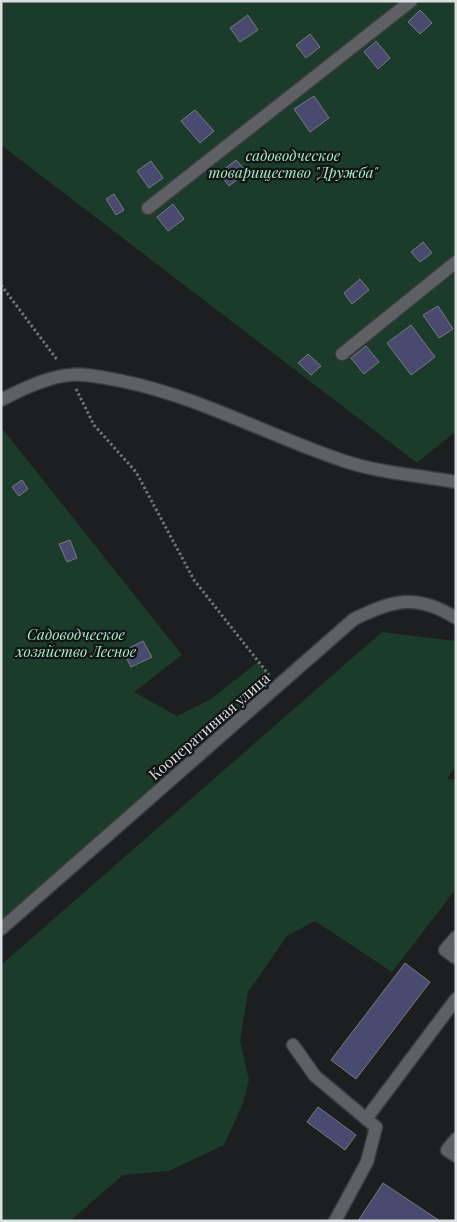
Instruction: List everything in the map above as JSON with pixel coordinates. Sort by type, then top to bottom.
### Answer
[{"type":"street","points":[[148,208],[411,1]]},
{"type":"street","points":[[342,354],[456,262]]},
{"type":"street","points":[[1,400],[22,389],[69,375],[108,378],[150,387],[344,461],[381,471],[456,482]]},
{"type":"street","name":"Кооперативная улица","points":[[1,929],[354,619],[383,605],[417,602],[438,607],[456,618]]},
{"type":"street","points":[[456,937],[445,950],[456,958]]},
{"type":"street","points":[[366,1118],[456,999]]},
{"type":"street","points":[[293,1045],[315,1076],[376,1127],[367,1162],[335,1221]]},
{"type":"street","points":[[456,1139],[447,1150],[456,1156]]},
{"type":"path","points":[[1,285],[69,375],[94,425],[136,472],[194,580],[258,662]]},
{"type":"green space","name":"садоводческое товарищество \"Дружба\"","points":[[1,1],[456,1],[456,431],[417,463],[1,145]]},
{"type":"green space","name":"Садоводческое хозяйство Лесное","points":[[1,427],[182,655],[134,692],[177,716],[211,699],[258,662],[278,687],[1,929]]},
{"type":"green space","points":[[382,632],[456,641],[456,765],[447,779],[456,780],[456,889],[392,972],[315,921],[287,936],[248,992],[240,1041],[249,1080],[243,1103],[224,1145],[169,1171],[123,1175],[70,1221],[1,1221],[1,965]]},
{"type":"building","points":[[420,10],[432,23],[420,34],[408,22]]},
{"type":"building","points":[[248,15],[258,30],[240,42],[230,28]]},
{"type":"building","points":[[310,34],[320,47],[306,58],[296,45]]},
{"type":"building","points":[[376,41],[390,58],[378,69],[364,52]]},
{"type":"building","points":[[314,96],[329,118],[310,132],[294,109]]},
{"type":"building","points":[[195,110],[214,131],[200,143],[181,121]]},
{"type":"building","points":[[236,160],[247,172],[229,186],[219,173]]},
{"type":"building","points":[[151,161],[163,178],[149,188],[137,171]]},
{"type":"building","points":[[114,194],[124,210],[116,215],[106,199]]},
{"type":"building","points":[[173,204],[184,219],[168,231],[157,217]]},
{"type":"building","points":[[423,242],[432,253],[420,262],[411,252]]},
{"type":"building","points":[[360,279],[369,290],[352,304],[344,293]]},
{"type":"building","points":[[438,306],[453,329],[439,338],[423,315]]},
{"type":"building","points":[[411,325],[435,357],[411,375],[387,343]]},
{"type":"building","points":[[366,346],[379,362],[364,374],[351,358]]},
{"type":"building","points":[[308,354],[321,366],[311,375],[298,363]]},
{"type":"building","points":[[22,480],[28,489],[19,496],[12,487]]},
{"type":"building","points":[[70,540],[77,558],[67,562],[59,544]]},
{"type":"building","points":[[143,641],[152,657],[131,667],[123,651]]},
{"type":"building","points":[[405,963],[430,982],[356,1079],[331,1060]]},
{"type":"building","points":[[318,1107],[356,1135],[345,1150],[307,1122]]},
{"type":"building","points":[[383,1183],[440,1221],[358,1221]]}]
